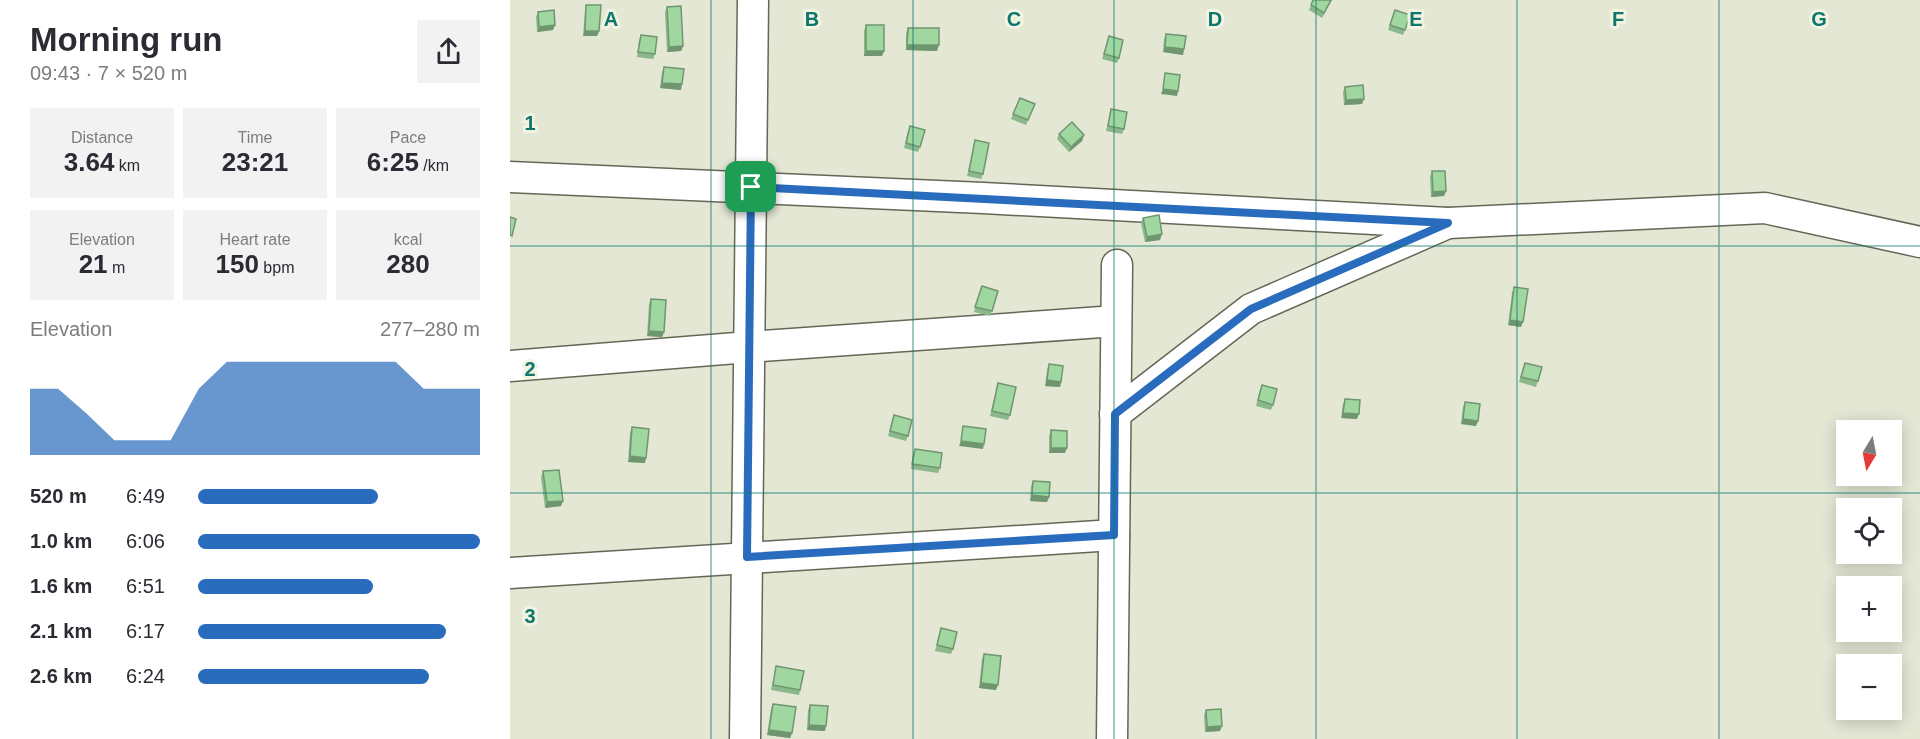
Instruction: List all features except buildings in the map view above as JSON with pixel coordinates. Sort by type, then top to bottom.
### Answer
[{"type":"street","points":[[746,739],[753,0]]},
{"type":"street","points":[[510,177],[751,187],[1448,223],[1765,208],[1920,242]]},
{"type":"street","points":[[1115,414],[1251,309],[1448,223]]},
{"type":"street","points":[[1112,739],[1117,265]]},
{"type":"street","points":[[510,366],[749,346],[1116,321]]},
{"type":"street","points":[[510,573],[1114,535]]},
{"type":"route","points":[[751,187],[1448,223],[1251,309],[1115,414],[1114,535],[747,557],[751,187]]}]
